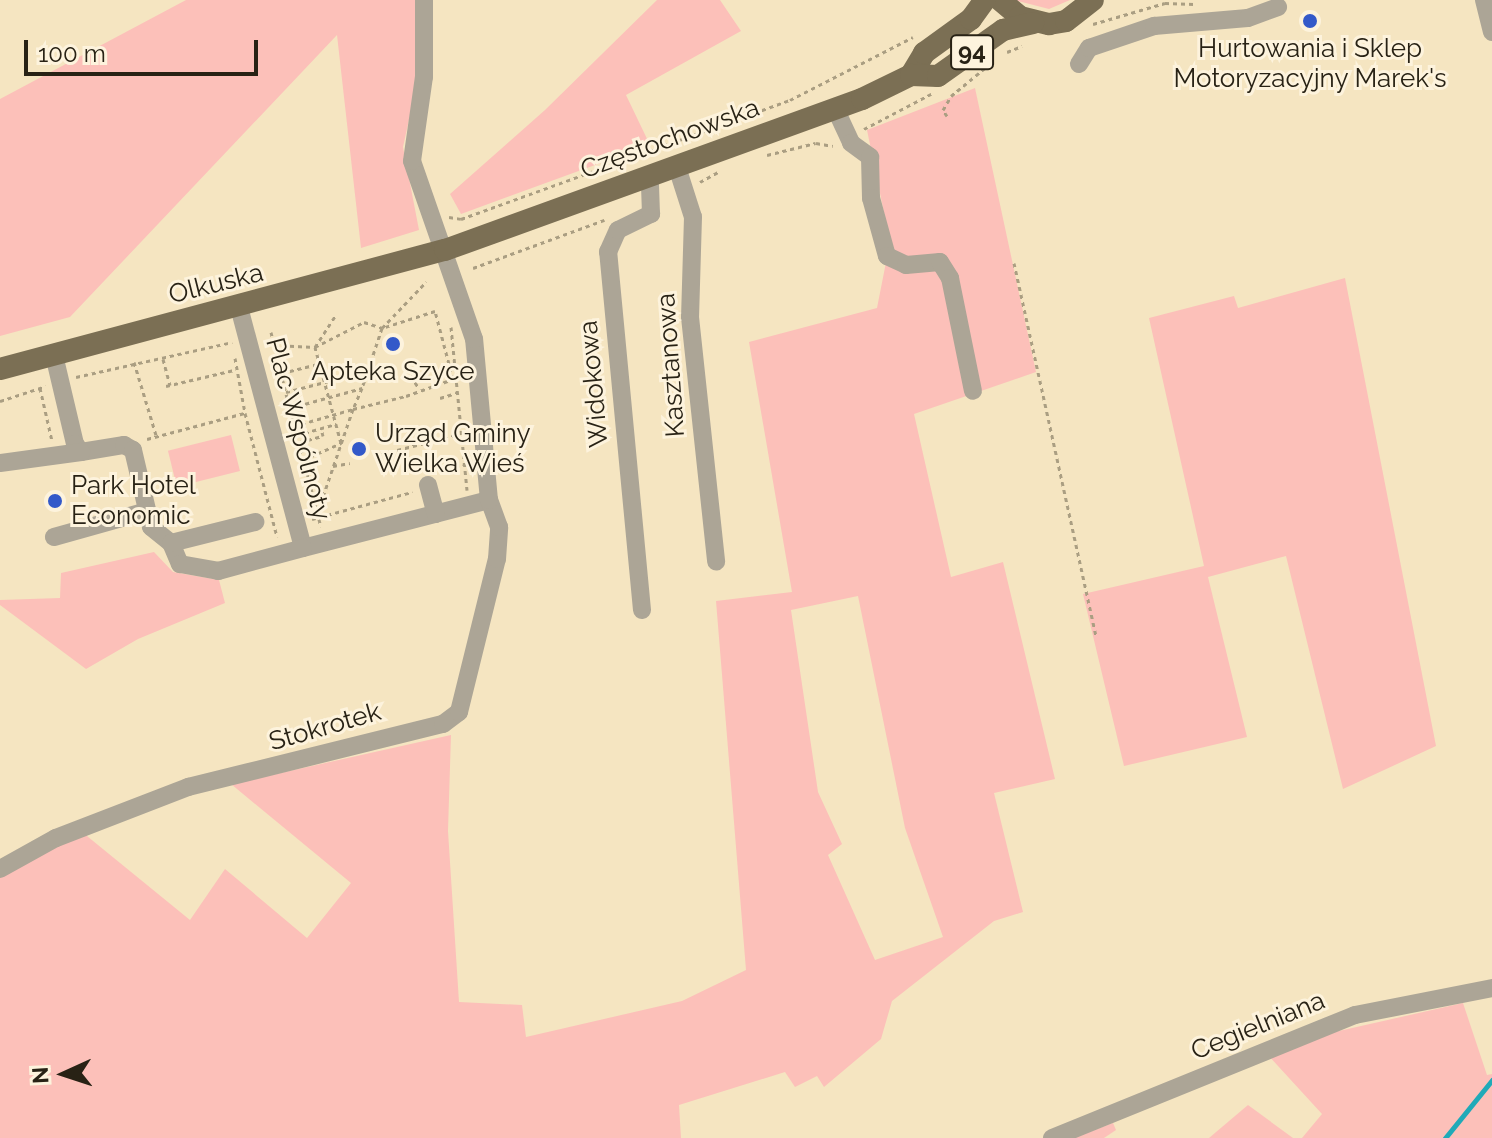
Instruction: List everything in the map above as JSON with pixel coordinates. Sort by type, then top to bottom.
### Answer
[{"type":"main road","name":"Częstochowska","points":[[911,75],[924,53],[971,19],[985,0]]},
{"type":"main road","name":"94","points":[[1000,0],[1034,32],[1088,8]]},
{"type":"main road","name":"Częstochowska","points":[[445,250],[835,108],[911,75],[938,76],[1003,30],[1034,32]]},
{"type":"main road","name":"Olkuska","points":[[0,369],[445,250]]},
{"type":"street","points":[[424,0],[424,77],[412,161],[474,339],[489,500]]},
{"type":"street","points":[[1484,0],[1492,32]]},
{"type":"street","points":[[1079,64],[1089,48],[1154,26],[1248,18],[1278,7]]},
{"type":"street","points":[[835,108],[851,143],[870,157],[871,198],[887,256],[906,265],[940,262],[950,278],[973,391]]},
{"type":"street","name":"Kasztanowa","points":[[677,167],[693,217],[690,317],[716,562]]},
{"type":"street","name":"Widokowa","points":[[642,610],[608,252],[618,230],[651,214],[650,177]]},
{"type":"street","name":"Plac Wspólnoty","points":[[239,307],[303,548],[489,500]]},
{"type":"street","points":[[54,355],[75,444],[81,452]]},
{"type":"street","points":[[0,463],[124,445],[133,450],[151,527],[171,543],[180,564],[218,571],[303,548]]},
{"type":"street","points":[[424,493],[436,514]]},
{"type":"street","name":"Stokrotek","points":[[0,869],[56,838],[177,791],[454,717],[465,697],[497,559],[499,527],[489,500]]},
{"type":"street","points":[[54,537],[147,511]]},
{"type":"street","points":[[171,543],[255,522]]},
{"type":"street","name":"Cegielniana","points":[[1052,1138],[1355,1015],[1492,988]]},
{"type":"path","points":[[1088,8],[1165,3],[1202,5]]},
{"type":"path","points":[[441,213],[461,219],[790,100],[924,32]]},
{"type":"path","points":[[1001,55],[1034,32]]},
{"type":"path","points":[[947,116],[943,110],[951,96],[991,60],[976,64]]},
{"type":"path","points":[[863,137],[869,123],[936,92]]},
{"type":"path","points":[[1014,263],[1096,635]]},
{"type":"path","points":[[317,514],[382,328],[426,282]]},
{"type":"path","points":[[274,345],[315,347],[364,322],[382,328],[435,311],[456,393],[468,506]]},
{"type":"path","points":[[335,316],[315,347],[341,443]]},
{"type":"path","points":[[450,321],[453,379]]},
{"type":"path","points":[[271,332],[326,542]]},
{"type":"path","points":[[435,341],[442,339]]},
{"type":"path","points":[[0,401],[60,381],[134,362],[163,359],[240,340]]},
{"type":"path","points":[[163,359],[168,386],[234,370],[277,536],[297,528],[317,514],[418,491],[424,493]]},
{"type":"path","points":[[134,362],[156,436]]},
{"type":"path","points":[[282,373],[318,363]]},
{"type":"path","points":[[414,373],[418,366]]},
{"type":"path","points":[[406,369],[414,373],[419,388]]},
{"type":"path","points":[[286,392],[368,371]]},
{"type":"path","points":[[294,426],[453,379]]},
{"type":"path","points":[[40,388],[56,455]]},
{"type":"path","points":[[290,408],[362,388]]},
{"type":"path","points":[[440,398],[456,393]]},
{"type":"path","points":[[124,445],[245,413]]},
{"type":"path","points":[[297,435],[336,424]]},
{"type":"path","points":[[303,460],[324,454],[326,447],[321,428]]},
{"type":"path","points":[[374,456],[404,451],[439,436],[461,433]]},
{"type":"path","points":[[298,442],[323,436]]},
{"type":"path","points":[[326,447],[341,443]]},
{"type":"path","points":[[404,451],[408,461]]},
{"type":"path","points":[[333,466],[350,463]]},
{"type":"path","points":[[447,469],[463,465]]},
{"type":"path","points":[[390,497],[393,507]]},
{"type":"path","points":[[364,503],[367,514]]},
{"type":"path","points":[[342,508],[345,519]]},
{"type":"shaded area","points":[[186,0],[419,0],[414,97],[403,147],[419,230],[361,248],[337,35],[70,317],[0,336],[0,99]]},
{"type":"shaded area","points":[[657,0],[720,0],[741,31],[626,95],[650,145],[461,214],[450,194],[545,110]]},
{"type":"shaded area","points":[[1014,0],[1070,0],[1049,9]]},
{"type":"shaded area","points":[[975,88],[1036,372],[914,414],[951,577],[1003,562],[1055,779],[994,793],[1023,912],[994,921],[892,1001],[881,1039],[824,1087],[817,1076],[795,1087],[785,1072],[679,1105],[681,1138],[0,1138],[0,862],[71,823],[190,920],[225,869],[307,938],[351,883],[231,784],[451,735],[448,831],[459,1002],[522,1005],[526,1037],[682,1001],[746,970],[716,601],[792,592],[749,342],[877,308],[890,242],[867,130]],"holes":[[[858,596],[905,828],[943,937],[875,960],[828,855],[842,844],[818,792],[791,610]]]},
{"type":"shaded area","points":[[1345,278],[1436,746],[1343,789],[1286,556],[1208,577],[1247,737],[1124,766],[1083,594],[1204,566],[1149,318],[1234,296],[1238,308]]},
{"type":"shaded area","points":[[231,435],[240,471],[177,487],[168,451]]},
{"type":"shaded area","points":[[154,552],[173,572],[219,580],[225,603],[138,639],[86,669],[0,605],[0,600],[60,598],[61,573]]},
{"type":"shaded area","points":[[1463,1003],[1487,1075],[1492,1074],[1492,1138],[1302,1138],[1322,1114],[1268,1055],[1330,1033]]},
{"type":"shaded area","points":[[1248,1105],[1293,1138],[1209,1138]]},
{"type":"shaded area","points":[[1113,1123],[1116,1130],[1104,1138],[1074,1138]]},
{"type":"waterway","points":[[1445,1138],[1492,1080]]},
{"type":"place","name":"Hurtowania i Sklep Motoryzacyjny Marek's","points":[[1310,21]]},
{"type":"place","name":"Apteka Szyce","points":[[393,344]]},
{"type":"place","name":"Urząd Gminy Wielka Wieś","points":[[359,449]]},
{"type":"place","name":"Park Hotel Economic","points":[[55,501]]}]
